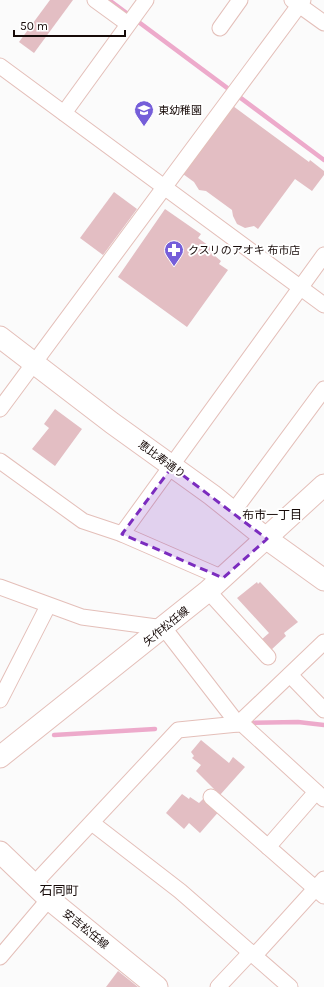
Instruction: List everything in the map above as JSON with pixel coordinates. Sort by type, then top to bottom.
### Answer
[{"type":"main road","name":"恵比寿通り","points":[[0,337],[172,467],[212,495],[266,539],[324,580]]},
{"type":"main road","name":"矢作松任線","points":[[0,757],[164,628],[216,585],[324,486]]},
{"type":"main road","name":"安吉松任線","points":[[0,852],[49,899],[157,987]]},
{"type":"street","points":[[95,0],[130,20]]},
{"type":"street","points":[[64,113],[130,20],[146,0]]},
{"type":"street","points":[[220,28],[240,0]]},
{"type":"street","points":[[0,409],[234,95],[298,2],[324,23]]},
{"type":"street","points":[[0,66],[324,304]]},
{"type":"street","points":[[122,534],[172,467],[300,286],[324,255]]},
{"type":"street","points":[[233,512],[324,389]]},
{"type":"street","points":[[0,461],[83,521],[122,534],[216,585],[268,658]]},
{"type":"street","points":[[0,587],[48,606],[82,617],[164,628],[238,724]]},
{"type":"street","points":[[0,700],[48,606]]},
{"type":"street","points":[[238,724],[324,642]]},
{"type":"street","points":[[290,675],[324,710]]},
{"type":"street","points":[[34,884],[178,730],[242,723],[320,796],[268,847]]},
{"type":"street","points":[[211,797],[268,847],[321,888],[218,987]]},
{"type":"street","points":[[92,823],[180,890],[290,987]]},
{"type":"street","points":[[0,957],[49,899]]},
{"type":"highlighted area","points":[[172,467],[267,539],[223,578],[122,534]]},
{"type":"building","points":[[50,0],[73,0],[34,53],[19,42]]},
{"type":"building","points":[[233,106],[309,162],[310,160],[324,171],[324,175],[312,191],[295,179],[258,229],[254,226],[245,228],[237,224],[232,210],[206,191],[199,190],[194,182],[183,174]]},
{"type":"building","points":[[114,192],[137,209],[103,255],[80,238]]},
{"type":"building","name":"クスリのアオキ 布市店","points":[[165,209],[201,234],[198,238],[212,248],[209,251],[221,261],[219,264],[228,270],[187,327],[118,277]]},
{"type":"building","points":[[55,409],[82,429],[55,466],[32,449],[49,428],[44,424]]},
{"type":"building","points":[[257,582],[258,584],[260,582],[298,622],[284,633],[286,636],[270,651],[261,640],[269,633],[237,598]]},
{"type":"building","points":[[201,740],[229,763],[233,757],[245,767],[220,795],[196,771],[201,765],[192,758],[194,756],[191,752]]},
{"type":"building","points":[[182,794],[199,803],[206,796],[221,809],[200,833],[189,823],[184,829],[166,813]]},
{"type":"building","points":[[118,971],[138,987],[106,987]]},
{"type":"waterway","points":[[109,0],[324,160]]},
{"type":"waterway","points":[[247,723],[298,722],[324,725]]},
{"type":"waterway","points":[[54,735],[155,729]]},
{"type":"place","name":"東幼稚園","points":[[144,127]]},
{"type":"place","name":"クスリのアオキ 布市店","points":[[174,267]]},
{"type":"district","name":"布市一丁目","points":[[272,515]]},
{"type":"district","name":"石同町","points":[[59,890]]}]
